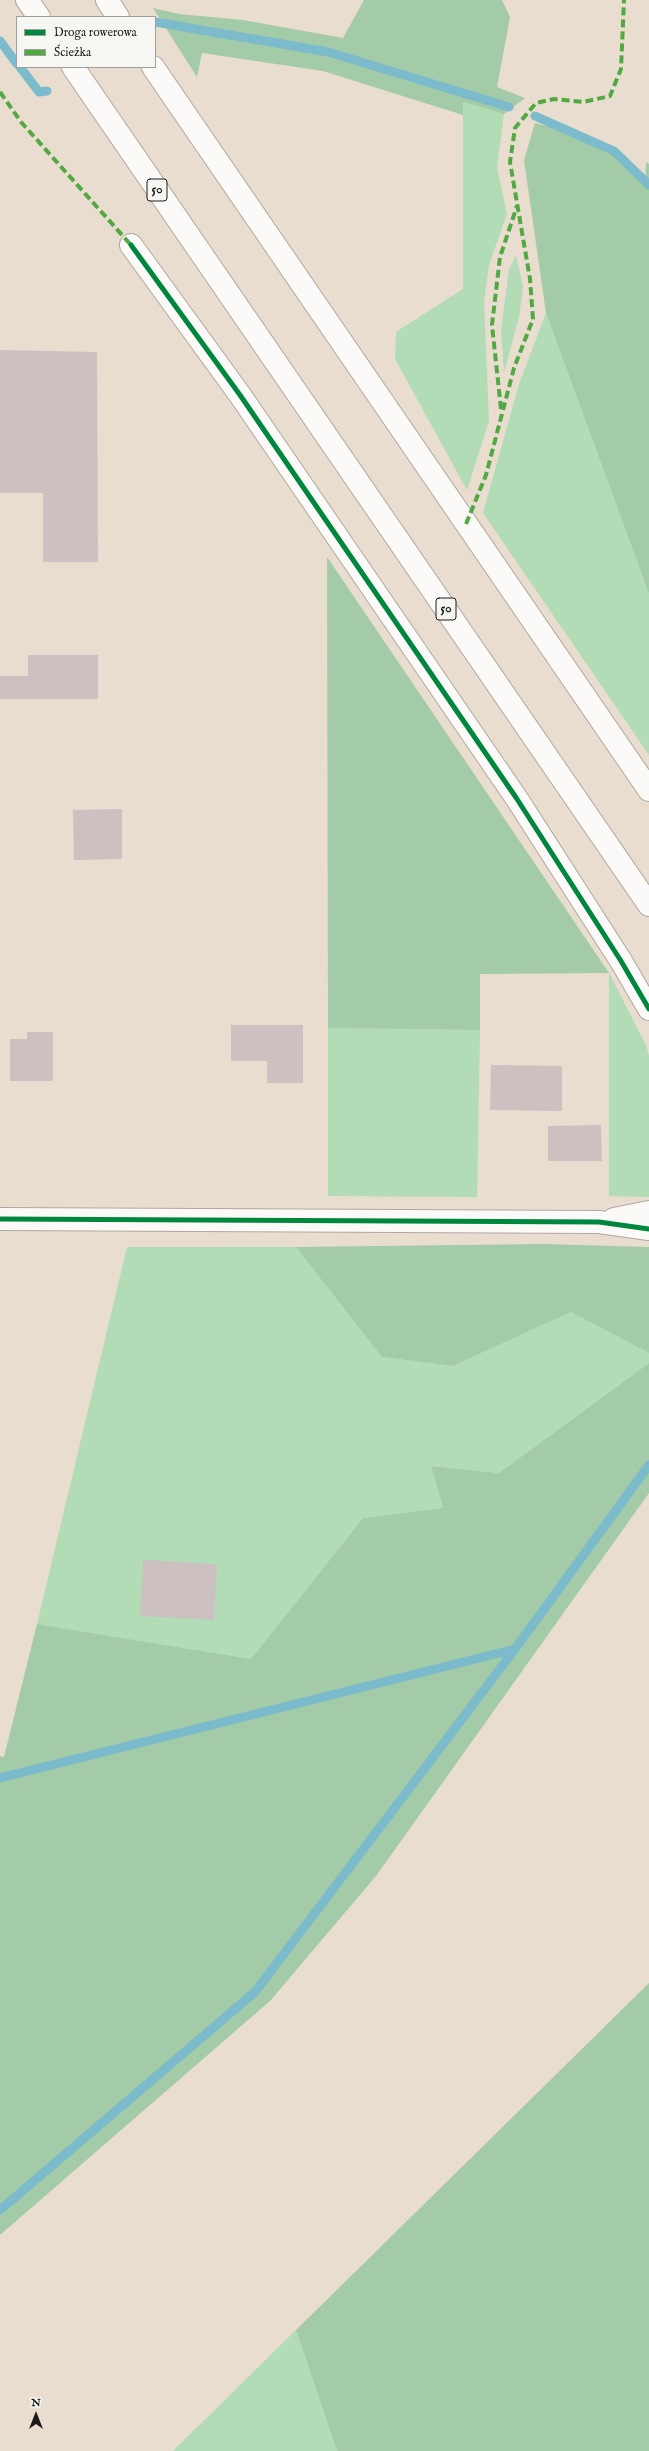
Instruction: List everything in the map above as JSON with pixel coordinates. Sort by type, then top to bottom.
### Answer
[{"type":"street","points":[[27,0],[38,16]]},
{"type":"street","points":[[107,0],[117,16]]},
{"type":"street","name":"50","points":[[74,68],[649,905]]},
{"type":"street","points":[[154,68],[649,790]]},
{"type":"street","points":[[131,245],[240,395],[512,793],[621,961],[649,1009]]},
{"type":"street","points":[[599,1222],[649,1212]]},
{"type":"street","points":[[0,1219],[599,1222],[649,1229]]},
{"type":"green space","points":[[364,0],[502,0],[510,17],[497,87],[525,98],[504,114],[463,102],[463,115],[323,71],[202,53],[197,77],[153,8],[179,14],[243,20],[343,38]]},
{"type":"green space","points":[[463,102],[504,114],[497,168],[507,214],[489,265],[484,301],[489,421],[467,490],[395,359],[396,332],[463,289]]},
{"type":"green space","points":[[535,123],[585,135],[620,154],[645,185],[646,162],[649,164],[649,594],[546,313],[524,160]]},
{"type":"green space","points":[[516,255],[523,287],[519,317],[504,373],[501,330],[509,270]]},
{"type":"green space","points":[[546,313],[649,594],[649,755],[483,513],[519,384]]},
{"type":"green space","points":[[327,557],[609,973],[480,974],[480,1030],[328,1028]]},
{"type":"green space","points":[[609,973],[646,1045],[649,1056],[649,1197],[609,1196]]},
{"type":"green space","points":[[328,1028],[480,1030],[477,1197],[328,1196]]},
{"type":"green space","points":[[543,1244],[649,1247],[649,1353],[571,1312],[453,1366],[382,1357],[296,1247]]},
{"type":"green space","points":[[127,1247],[296,1247],[383,1357],[453,1366],[571,1312],[649,1353],[649,1363],[499,1473],[431,1466],[443,1508],[363,1518],[251,1659],[37,1624]]},
{"type":"green space","points":[[649,1363],[649,1493],[376,1876],[270,2001],[0,2235],[0,1756],[4,1757],[37,1624],[251,1659],[363,1518],[443,1508],[431,1466],[499,1473]]},
{"type":"green space","points":[[649,1983],[649,2451],[337,2451],[296,2330]]},
{"type":"green space","points":[[296,2330],[337,2451],[173,2451]]},
{"type":"building","points":[[0,350],[97,352],[98,562],[43,562],[43,493],[0,493]]},
{"type":"building","points":[[28,655],[98,655],[98,699],[0,699],[0,676],[28,676]]},
{"type":"building","points":[[122,809],[122,859],[74,860],[73,810]]},
{"type":"building","points":[[231,1025],[303,1025],[303,1083],[267,1083],[267,1061],[231,1061]]},
{"type":"building","points":[[27,1032],[53,1032],[53,1081],[10,1081],[10,1039],[27,1039]]},
{"type":"building","points":[[491,1065],[562,1066],[562,1111],[490,1110]]},
{"type":"building","points":[[601,1125],[602,1161],[548,1161],[548,1126]]},
{"type":"building","points":[[143,1560],[217,1564],[214,1620],[140,1616]]},
{"type":"waterway","points":[[156,22],[328,52],[509,107]]},
{"type":"waterway","points":[[0,41],[16,63]]},
{"type":"waterway","points":[[21,68],[39,92],[47,91]]},
{"type":"waterway","points":[[535,116],[614,151],[649,185]]},
{"type":"waterway","points":[[0,1778],[515,1649],[649,1465]]},
{"type":"waterway","points":[[0,2210],[255,1992],[515,1649]]},
{"type":"marked path","points":[[466,524],[486,475],[514,368],[533,319],[530,279],[510,162],[515,128],[536,103],[554,99],[583,102],[610,96],[621,69],[624,0]]},
{"type":"marked path","points":[[0,92],[21,122],[131,245]]},
{"type":"marked path","points":[[501,409],[492,325],[500,257],[517,206]]},
{"type":"cycle path","points":[[131,245],[240,395],[517,799],[621,961],[649,1009]]},
{"type":"cycle path","points":[[0,1219],[599,1222],[649,1229]]}]
